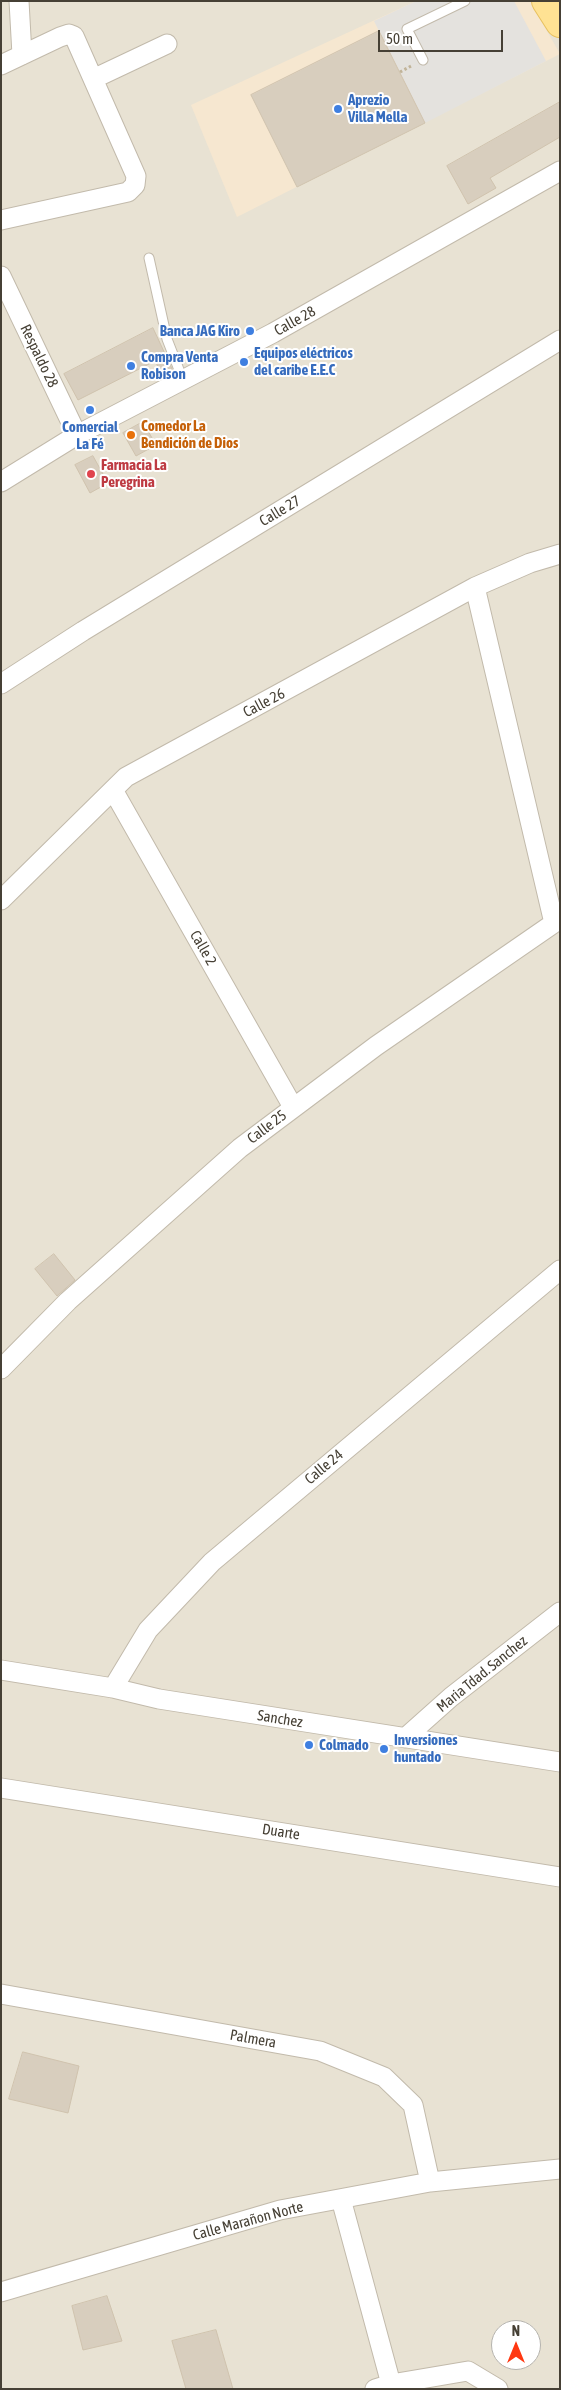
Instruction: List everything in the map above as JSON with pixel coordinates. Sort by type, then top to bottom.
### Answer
[{"type":"main road","points":[[546,1],[560,23]]},
{"type":"street","points":[[19,1],[22,55]]},
{"type":"street","points":[[1,66],[69,34],[74,36],[136,176],[135,185],[128,192],[1,220]]},
{"type":"street","points":[[93,79],[167,44]]},
{"type":"street","name":"Calle 28","points":[[1,482],[78,435],[273,333],[560,170]]},
{"type":"street","name":"Respaldo 28","points":[[3,286],[78,435]]},
{"type":"street","name":"Calle 27","points":[[1,684],[91,626],[560,340]]},
{"type":"street","name":"Calle 26","points":[[1,900],[126,777],[475,587],[530,563],[560,554]]},
{"type":"street","points":[[475,587],[557,921]]},
{"type":"street","name":"Calle 2","points":[[113,790],[293,1107]]},
{"type":"street","name":"Calle 25","points":[[1,1368],[97,1276],[240,1148],[376,1046],[557,921]]},
{"type":"street","name":"Calle 24","points":[[113,1688],[148,1630],[212,1562],[560,1270]]},
{"type":"street","name":"Maria Tdad. Sanchez","points":[[405,1738],[451,1697],[560,1612]]},
{"type":"street","name":"Sanchez","points":[[1,1670],[113,1688],[159,1700],[560,1762]]},
{"type":"street","name":"Duarte","points":[[1,1788],[560,1877]]},
{"type":"street","name":"Palmera","points":[[1,1994],[320,2051],[384,2077],[413,2105],[430,2182]]},
{"type":"street","name":"Calle Marañon Norte","points":[[1,2292],[280,2210],[430,2182],[560,2168]]},
{"type":"street","points":[[341,2199],[383,2386],[468,2371],[498,2389]]},
{"type":"lane","points":[[423,60],[407,29],[465,1]]},
{"type":"lane","points":[[149,258],[167,339],[183,380]]},
{"type":"shaded area","points":[[1,1],[560,1],[560,2389],[1,2389]]},
{"type":"shaded area","points":[[416,1],[530,1],[560,54],[237,217],[191,105]]},
{"type":"shaded area","points":[[416,1],[514,1],[546,61],[425,123],[374,21]]},
{"type":"building","name":"Aprezio Villa Mella","points":[[379,31],[425,123],[297,187],[251,95]]},
{"type":"building","points":[[560,102],[560,137],[490,178],[496,188],[468,204],[447,166]]},
{"type":"building","points":[[153,328],[173,371],[163,376],[155,361],[78,400],[64,374]]},
{"type":"building","points":[[143,422],[156,445],[136,456],[123,433]]},
{"type":"building","name":"Farmacia La Peregrina","points":[[93,456],[108,483],[90,493],[75,465]]},
{"type":"building","points":[[54,1254],[75,1280],[57,1296],[35,1269]]},
{"type":"building","points":[[23,2052],[79,2066],[68,2113],[9,2099]]},
{"type":"building","points":[[107,2296],[122,2341],[83,2350],[72,2306]]},
{"type":"building","points":[[216,2330],[233,2389],[186,2389],[172,2341]]},
{"type":"place","name":"Aprezio Villa Mella","points":[[338,109]]},
{"type":"place","name":"Banca JAG Kiro","points":[[250,331]]},
{"type":"place","name":"Equipos eléctricos del caribe E.E.C","points":[[244,362]]},
{"type":"place","name":"Compra Venta Robison","points":[[131,366]]},
{"type":"place","name":"Comercial La Fé","points":[[90,410]]},
{"type":"place","name":"Comedor La Bendición de Dios","points":[[131,435]]},
{"type":"place","name":"Farmacia La Peregrina","points":[[91,474]]},
{"type":"place","name":"Colmado","points":[[309,1745]]},
{"type":"place","name":"Inversiones huntado","points":[[384,1749]]}]
